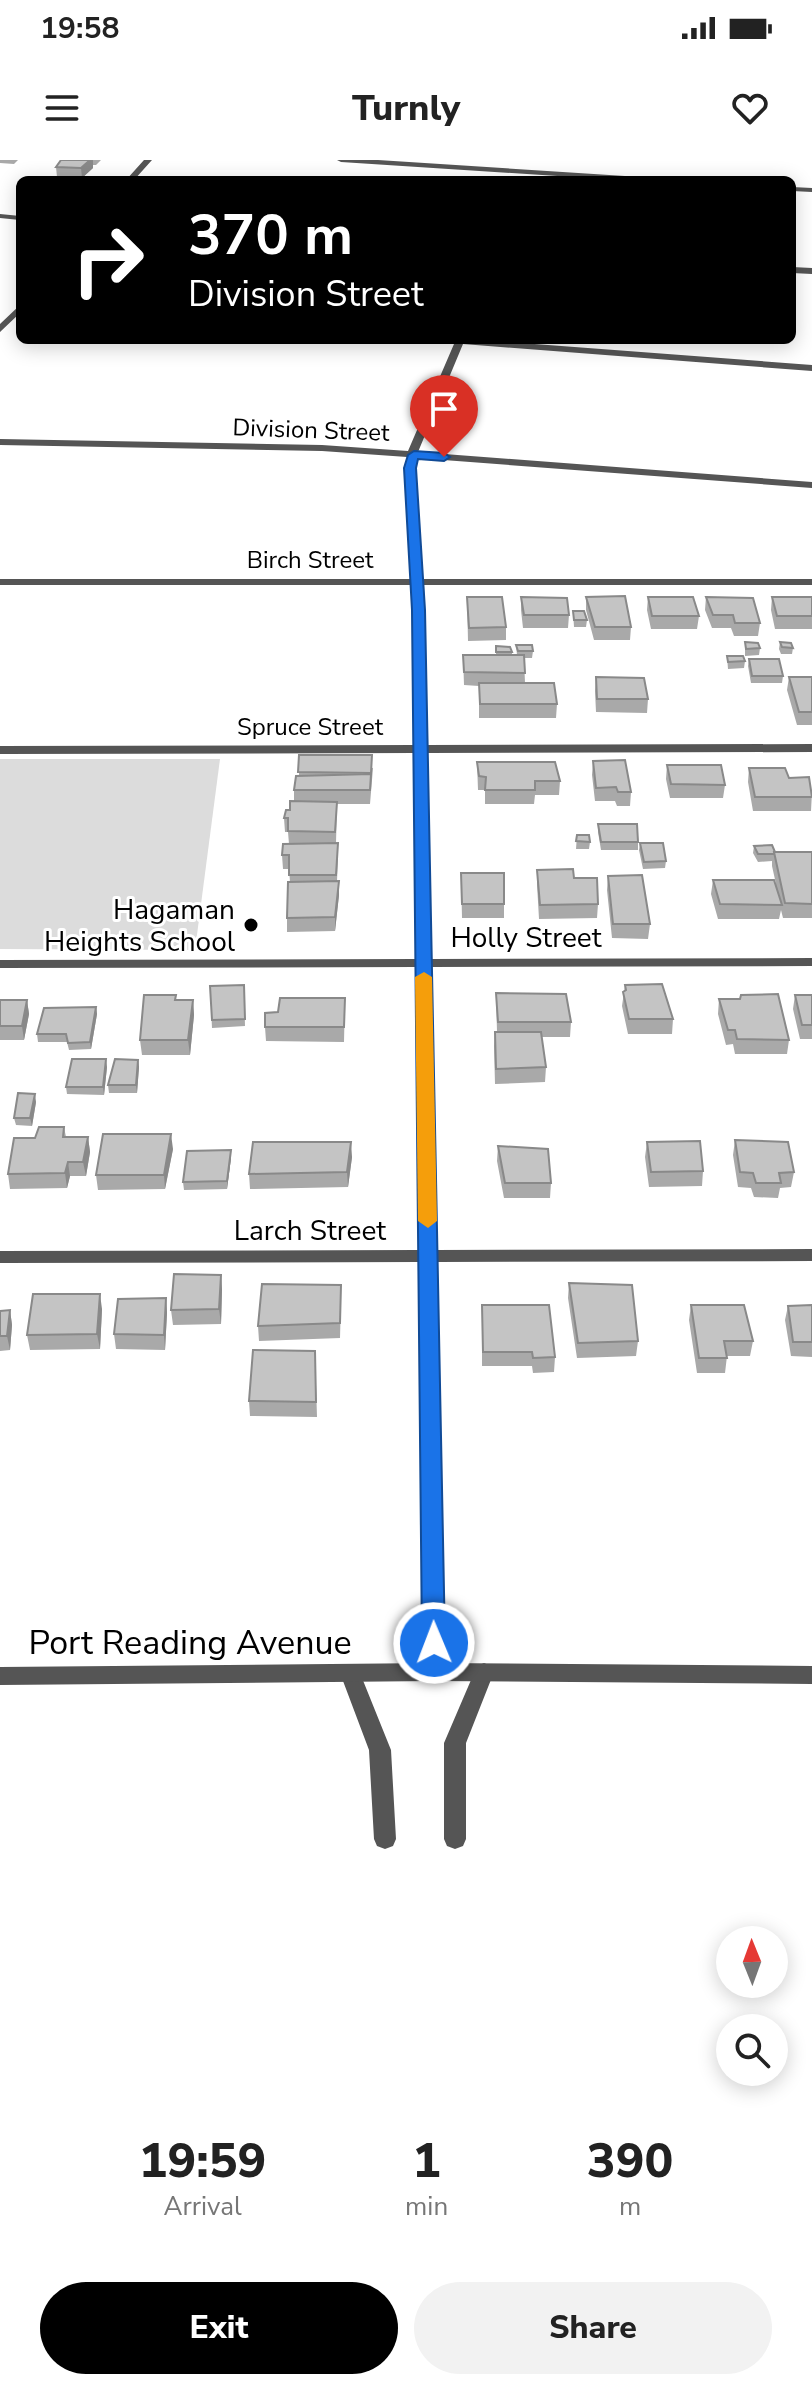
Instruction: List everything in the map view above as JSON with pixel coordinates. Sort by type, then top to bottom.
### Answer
[{"type":"street","points":[[134,176],[148,160]]},
{"type":"street","points":[[341,160],[535,176],[541,160]]},
{"type":"street","points":[[0,329],[16,313]]},
{"type":"street","points":[[434,1672],[418,582],[410,468],[414,445],[458,344]]},
{"type":"street","points":[[510,344],[812,368]]},
{"type":"street","name":"Division Street","points":[[0,442],[322,448],[812,485]]},
{"type":"street","name":"Birch Street","points":[[0,582],[812,582]]},
{"type":"street","name":"Spruce Street","points":[[0,750],[812,748]]},
{"type":"street","name":"Holly Street","points":[[0,964],[812,962]]},
{"type":"street","name":"Larch Street","points":[[0,1257],[812,1255]]},
{"type":"street","name":"Port Reading Avenue","points":[[0,1676],[434,1672],[812,1675]]},
{"type":"street","points":[[455,1839],[455,1743],[484,1672]]},
{"type":"street","points":[[350,1673],[380,1750],[385,1839]]},
{"type":"shaded area","points":[[0,759],[220,759],[195,950],[0,949]]},
{"type":"building","points":[[61,160],[90,160],[81,168],[56,167]]},
{"type":"building","points":[[625,596],[631,627],[595,627],[586,597]]},
{"type":"building","points":[[467,597],[502,597],[506,627],[469,628]]},
{"type":"building","points":[[521,597],[567,598],[569,615],[524,615]]},
{"type":"building","points":[[648,597],[693,597],[699,616],[652,616]]},
{"type":"building","points":[[706,597],[753,598],[760,623],[735,623],[733,615],[713,615]]},
{"type":"building","points":[[772,597],[812,597],[812,616],[777,616]]},
{"type":"building","points":[[573,611],[584,611],[587,620],[574,620]]},
{"type":"building","points":[[745,642],[758,643],[760,648],[746,649]]},
{"type":"building","points":[[780,642],[791,643],[793,648],[782,647]]},
{"type":"building","points":[[516,645],[532,645],[533,651],[518,651]]},
{"type":"building","points":[[496,646],[510,647],[512,652],[496,652]]},
{"type":"building","points":[[463,655],[524,655],[525,673],[464,672]]},
{"type":"building","points":[[727,656],[743,656],[745,661],[728,662]]},
{"type":"building","points":[[749,659],[779,659],[783,676],[752,676]]},
{"type":"building","points":[[596,677],[644,678],[648,699],[597,699]]},
{"type":"building","points":[[789,677],[812,677],[812,712],[799,712]]},
{"type":"building","points":[[479,683],[554,683],[557,704],[480,704]]},
{"type":"building","points":[[299,755],[372,755],[371,773],[298,772]]},
{"type":"building","points":[[625,760],[631,792],[618,792],[616,787],[596,788],[593,761]]},
{"type":"building","points":[[477,762],[555,762],[560,781],[535,781],[535,790],[485,790],[486,777],[479,776]]},
{"type":"building","points":[[667,765],[721,765],[725,785],[671,784]]},
{"type":"building","points":[[749,768],[785,768],[789,778],[809,777],[812,797],[755,797]]},
{"type":"building","points":[[371,774],[370,790],[294,790],[296,776]]},
{"type":"building","points":[[290,801],[337,802],[335,832],[288,831],[288,818],[284,818],[286,810],[290,810]]},
{"type":"building","points":[[598,824],[637,824],[638,842],[601,842]]},
{"type":"building","points":[[577,835],[589,835],[590,842],[576,841]]},
{"type":"building","points":[[338,843],[336,875],[289,875],[289,855],[282,855],[283,844]]},
{"type":"building","points":[[640,843],[663,843],[666,861],[644,862]]},
{"type":"building","points":[[772,845],[774,854],[758,854],[754,846]]},
{"type":"building","points":[[774,852],[812,852],[812,904],[785,903]]},
{"type":"building","points":[[573,869],[574,878],[597,878],[598,904],[540,905],[537,870]]},
{"type":"building","points":[[461,873],[504,873],[504,904],[462,904]]},
{"type":"building","points":[[642,875],[650,924],[613,924],[608,876]]},
{"type":"building","points":[[713,880],[774,880],[782,905],[720,904]]},
{"type":"building","points":[[339,881],[335,917],[287,918],[288,882]]},
{"type":"building","points":[[662,984],[673,1019],[629,1019],[623,992],[625,985]]},
{"type":"building","points":[[244,985],[245,1019],[212,1020],[210,986]]},
{"type":"building","points":[[496,993],[566,994],[571,1022],[498,1022]]},
{"type":"building","points":[[778,994],[789,1040],[737,1039],[735,1030],[728,1030],[719,999]]},
{"type":"building","points":[[144,995],[176,995],[175,1000],[193,1000],[188,1040],[140,1040]]},
{"type":"building","points":[[795,995],[812,995],[812,1025],[802,1025]]},
{"type":"building","points":[[280,998],[345,998],[344,1027],[265,1027],[265,1013],[278,1012]]},
{"type":"building","points":[[0,1000],[27,1000],[22,1026],[0,1026]]},
{"type":"building","points":[[96,1007],[90,1042],[68,1043],[66,1034],[37,1034],[44,1008]]},
{"type":"building","points":[[495,1032],[541,1032],[546,1067],[496,1069]]},
{"type":"building","points":[[72,1059],[106,1059],[103,1087],[66,1087]]},
{"type":"building","points":[[115,1059],[138,1060],[136,1085],[108,1085]]},
{"type":"building","points":[[18,1093],[35,1094],[30,1118],[14,1118]]},
{"type":"building","points":[[39,1127],[64,1127],[63,1137],[88,1137],[83,1162],[68,1162],[65,1173],[8,1174],[14,1138],[35,1138]]},
{"type":"building","points":[[103,1134],[171,1134],[164,1175],[96,1175]]},
{"type":"building","points":[[735,1140],[788,1142],[794,1172],[779,1173],[781,1183],[756,1183],[753,1173],[740,1172]]},
{"type":"building","points":[[700,1141],[703,1171],[651,1172],[647,1142]]},
{"type":"building","points":[[253,1142],[351,1142],[347,1172],[249,1174]]},
{"type":"building","points":[[498,1146],[548,1149],[551,1183],[505,1183]]},
{"type":"building","points":[[231,1150],[227,1181],[183,1182],[187,1151]]},
{"type":"building","points":[[174,1274],[221,1275],[219,1309],[171,1310]]},
{"type":"building","points":[[569,1283],[632,1285],[638,1341],[578,1343]]},
{"type":"building","points":[[262,1284],[341,1285],[340,1323],[258,1326]]},
{"type":"building","points":[[33,1294],[100,1294],[97,1334],[27,1335]]},
{"type":"building","points":[[166,1298],[164,1335],[114,1334],[118,1299]]},
{"type":"building","points":[[482,1305],[549,1305],[555,1357],[533,1358],[532,1352],[483,1352]]},
{"type":"building","points":[[691,1305],[744,1305],[753,1341],[724,1341],[727,1358],[699,1358]]},
{"type":"building","points":[[812,1305],[812,1342],[793,1342],[788,1306]]},
{"type":"building","points":[[10,1310],[7,1336],[0,1336],[0,1311]]},
{"type":"building","points":[[253,1350],[315,1351],[316,1402],[249,1401]]},
{"type":"slow traffic","points":[[424,977],[428,1221]]},
{"type":"place","name":"Hagaman Heights School","points":[[251,925]]},
{"type":"route","points":[[434,1643],[418,582],[410,468],[414,455],[444,457]]}]
